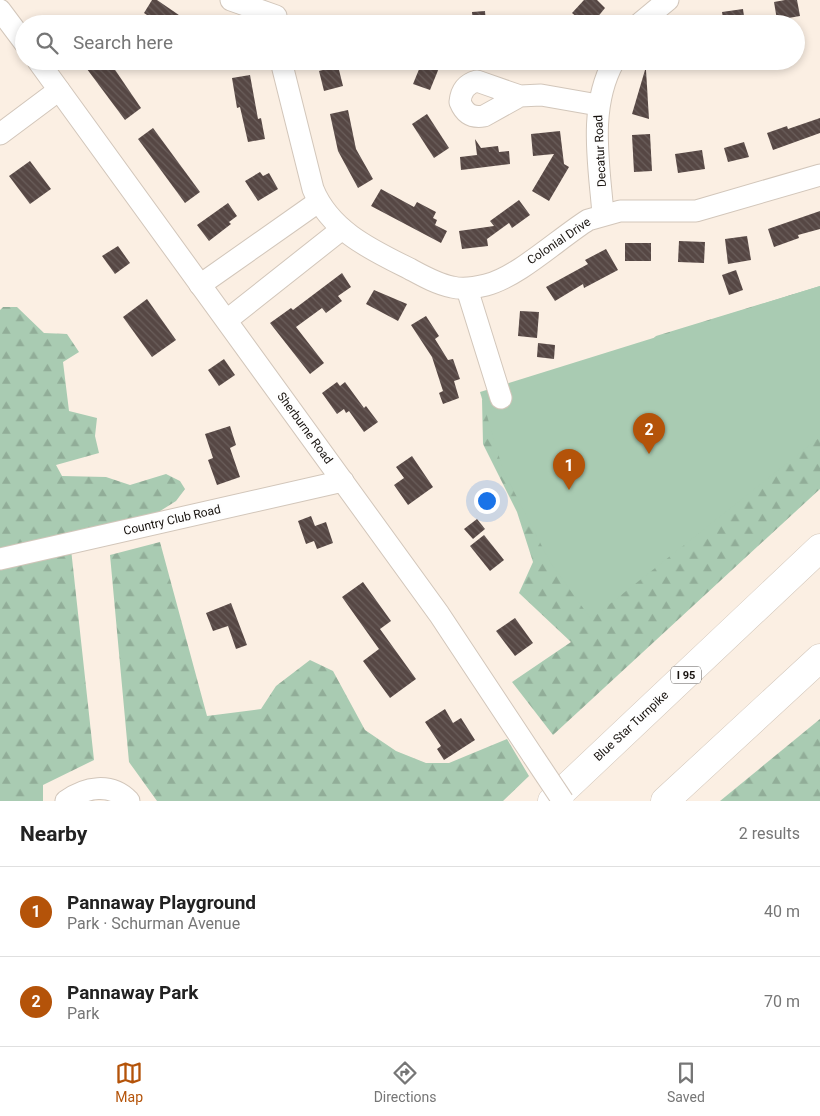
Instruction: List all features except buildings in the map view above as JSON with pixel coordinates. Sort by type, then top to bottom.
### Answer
[{"type":"highway","name":"Blue Star Turnpike","points":[[552,801],[820,548]]},
{"type":"highway","points":[[739,731],[820,643]]},
{"type":"highway","points":[[664,801],[820,658]]},
{"type":"street","points":[[231,0],[278,13]]},
{"type":"street","points":[[650,15],[668,0]]},
{"type":"street","points":[[0,10],[15,30]]},
{"type":"street","name":"Sherburne Road","points":[[45,70],[439,614],[562,801]]},
{"type":"street","name":"Colonial Drive","points":[[283,70],[302,154],[318,202],[342,229],[383,256],[438,283],[467,289],[500,280],[588,220],[603,214],[620,211],[696,211],[820,175]]},
{"type":"street","name":"Decatur Road","points":[[603,214],[598,105],[610,70]]},
{"type":"street","points":[[0,134],[59,90]]},
{"type":"street","points":[[520,96],[541,95],[598,105]]},
{"type":"street","points":[[200,285],[318,202]]},
{"type":"street","points":[[227,320],[342,229]]},
{"type":"street","points":[[467,289],[498,391]]},
{"type":"street","name":"Country Club Road","points":[[0,559],[343,481]]},
{"type":"street","points":[[66,801],[77,793],[94,787],[111,790],[129,801]]},
{"type":"green space","points":[[820,286],[820,489],[553,735],[512,682],[571,642],[519,593],[533,562],[517,512],[483,444],[482,399],[530,453],[656,336]]},
{"type":"green space","points":[[820,286],[820,437],[591,619],[550,562],[503,470],[480,392]]},
{"type":"green space","points":[[3,307],[17,307],[44,333],[67,334],[79,352],[63,362],[69,411],[97,418],[95,436],[99,453],[56,465],[62,476],[106,477],[130,485],[166,474],[180,481],[185,489],[176,501],[157,513],[0,550],[0,310]]},
{"type":"green space","points":[[160,542],[207,716],[261,709],[276,686],[310,660],[333,671],[365,730],[396,751],[426,763],[449,763],[507,739],[529,776],[503,801],[157,801],[129,762],[110,555]]},
{"type":"green space","points":[[71,549],[94,760],[43,785],[43,801],[0,801],[0,566]]},
{"type":"green space","points":[[820,719],[820,801],[720,801]]},
{"type":"place","name":"Pannaway Park","points":[[649,454]]},
{"type":"place","name":"Pannaway Playground","points":[[569,490]]}]
